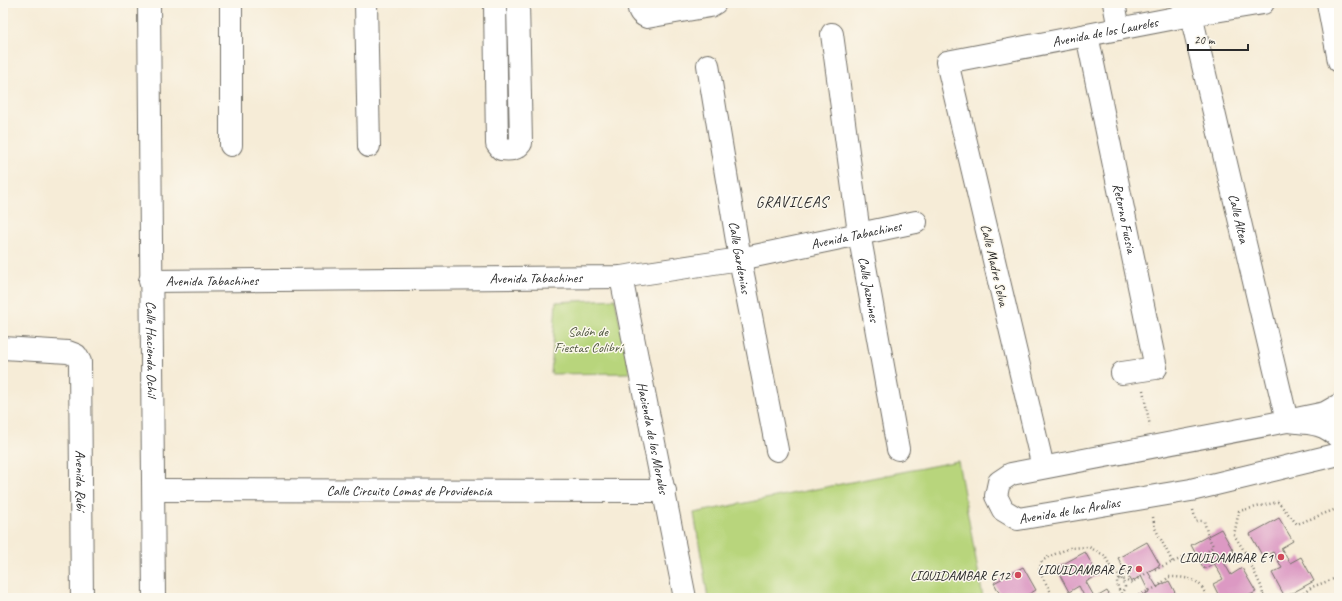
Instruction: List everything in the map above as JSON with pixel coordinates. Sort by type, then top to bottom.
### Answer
[{"type":"street","name":"Calle Hacienda Ochil","points":[[149,3],[150,281],[154,490],[154,598]]},
{"type":"street","points":[[231,3],[231,145]]},
{"type":"street","points":[[366,3],[369,146]]},
{"type":"street","points":[[495,3],[497,144],[501,149],[509,150],[517,148],[521,143],[518,3]]},
{"type":"street","points":[[639,3],[638,9],[647,17],[710,6],[715,3]]},
{"type":"street","points":[[1114,3],[1119,29]]},
{"type":"street","name":"Avenida de los Laureles","points":[[947,62],[1191,15],[1263,3]]},
{"type":"street","points":[[1328,3],[1339,61]]},
{"type":"street","name":"Calle Altea","points":[[1191,15],[1287,421]]},
{"type":"street","name":"Calle Jazmines","points":[[832,34],[859,234],[898,449]]},
{"type":"street","name":"Retorno Fucsia","points":[[1087,35],[1156,368],[1130,372]]},
{"type":"street","name":"Calle Madre Selva","points":[[947,62],[1043,467]]},
{"type":"street","name":"Calle Gardenias","points":[[708,65],[740,259],[777,450]]},
{"type":"street","name":"Avenida Tabachines","points":[[150,281],[621,277],[740,259],[916,222]]},
{"type":"street","name":"Hacienda de los Morales","points":[[621,277],[665,491],[685,598]]},
{"type":"street","name":"Avenida Rubí","points":[[3,348],[68,352],[76,355],[80,362],[82,598]]},
{"type":"street","name":"Avenida de las Aralias","points":[[1339,405],[1325,412],[1287,421],[1011,474],[999,482],[996,496],[1003,510],[1018,519],[1191,490],[1339,454]]},
{"type":"street","name":"Avenida de las Aralias","points":[[1287,421],[1311,423],[1322,426],[1332,431],[1339,438]]},
{"type":"street","name":"Calle Circuito Lomas de Providencia","points":[[154,490],[665,491]]},
{"type":"path","points":[[1130,372],[1154,447]]},
{"type":"path","points":[[1191,490],[1196,521],[1204,521],[1208,536],[1213,546],[1206,554]]},
{"type":"path","points":[[1273,598],[1263,597],[1261,586],[1245,552],[1234,535],[1239,511],[1278,502],[1297,524],[1339,508]]},
{"type":"path","points":[[1155,528],[1173,562]]},
{"type":"path","points":[[1054,598],[1039,571],[1042,561],[1070,548],[1089,547],[1105,556],[1110,566],[1123,581],[1125,587],[1121,594]]},
{"type":"path","points":[[1121,578],[1131,583],[1148,572],[1195,553],[1206,554],[1214,563],[1245,552]]},
{"type":"path","points":[[1136,598],[1157,588],[1169,578],[1183,577],[1193,580],[1202,588],[1206,593],[1206,598]]},
{"type":"path","points":[[1297,598],[1312,587],[1339,577]]},
{"type":"path","points":[[1121,578],[1117,580],[1123,598]]},
{"type":"path","points":[[1121,594],[1127,598]]},
{"type":"green space","name":"Salón de Fiestas Colibrí","points":[[615,299],[630,373],[551,374],[556,302]]},
{"type":"green space","points":[[958,461],[983,598],[708,598],[694,513]]},
{"type":"building","name":"LIQUIDAMBAR E1","points":[[1279,518],[1293,541],[1281,548],[1290,563],[1301,557],[1314,581],[1285,597],[1272,573],[1282,568],[1273,552],[1263,557],[1250,534]]},
{"type":"building","points":[[1221,529],[1234,552],[1222,559],[1231,575],[1242,568],[1256,592],[1244,598],[1220,598],[1213,584],[1223,579],[1214,563],[1204,569],[1191,545]]},
{"type":"building","name":"LIQUIDAMBAR E7","points":[[1147,542],[1160,565],[1148,572],[1157,587],[1169,581],[1178,598],[1138,598],[1149,592],[1141,576],[1131,582],[1118,558]]},
{"type":"building","points":[[1085,552],[1098,575],[1086,582],[1095,598],[1085,598],[1079,586],[1069,592],[1056,568]]},
{"type":"building","name":"LIQUIDAMBAR E12","points":[[1023,567],[1036,590],[1024,597],[1025,598],[1002,598],[994,583]]},
{"type":"building","points":[[1107,591],[1111,598],[1095,598]]},
{"type":"place","name":"LIQUIDAMBAR E1","points":[[1281,557]]},
{"type":"place","name":"LIQUIDAMBAR E7","points":[[1139,569]]},
{"type":"place","name":"LIQUIDAMBAR E12","points":[[1018,575]]},
{"type":"district","name":"GRAVILEAS","points":[[792,202]]}]
